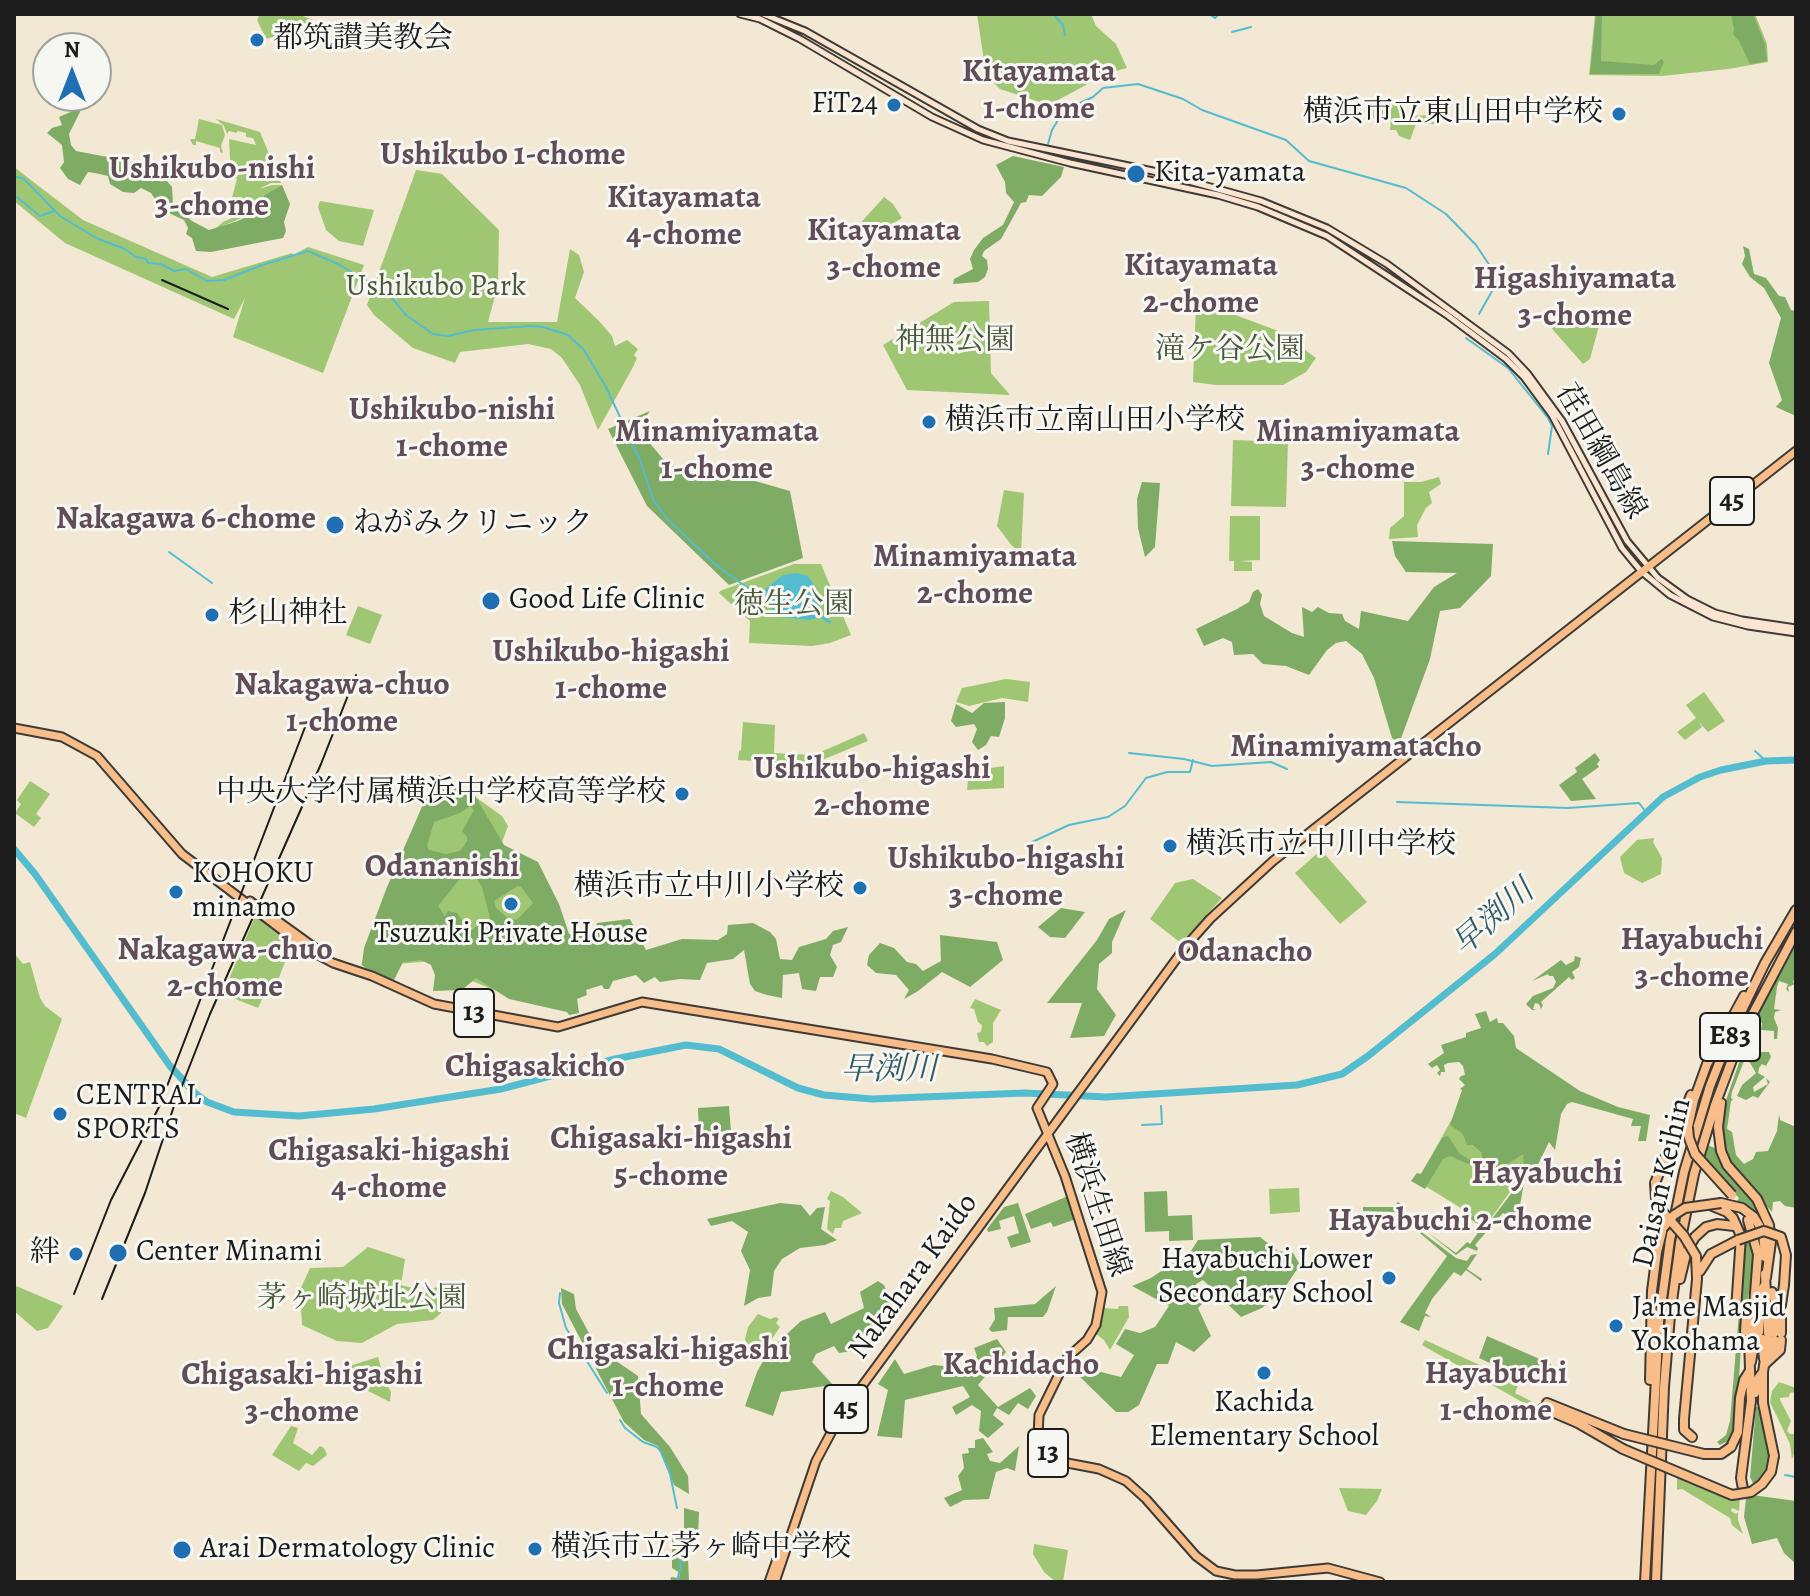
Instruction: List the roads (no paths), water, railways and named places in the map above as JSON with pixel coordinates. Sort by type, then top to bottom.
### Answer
[{"type":"highway","name":"Daisan Keihin","points":[[1645,1582],[1651,1433],[1665,1276],[1684,1172],[1731,1033],[1765,963],[1796,910]]},
{"type":"highway","name":"Daisan Keihin","points":[[1656,1582],[1664,1387],[1675,1273],[1694,1174],[1730,1064],[1754,1010],[1796,932]]},
{"type":"highway","points":[[1692,1437],[1684,1430],[1684,1419],[1697,1279],[1696,1256],[1684,1236],[1666,1217],[1656,1198],[1655,1183],[1679,1122],[1729,1018],[1765,963]]},
{"type":"highway","points":[[1754,1010],[1722,1099],[1718,1127],[1721,1151],[1727,1165],[1757,1199],[1769,1225],[1771,1242],[1765,1285]]},
{"type":"highway","points":[[1707,1064],[1694,1100],[1689,1138],[1703,1166],[1734,1198]]},
{"type":"highway","points":[[1651,1433],[1652,1291],[1663,1228],[1679,1211],[1706,1203],[1742,1208],[1759,1224],[1764,1237],[1765,1285],[1763,1336],[1763,1403],[1774,1456],[1771,1472],[1762,1484],[1751,1492],[1732,1495],[1623,1449],[1545,1406],[1624,1434],[1704,1454],[1721,1454],[1731,1447],[1738,1432],[1744,1380],[1763,1336],[1781,1318],[1770,1284],[1765,1285]]},
{"type":"highway","points":[[1720,1205],[1733,1218],[1741,1236],[1736,1310]]},
{"type":"highway","points":[[1748,1220],[1756,1241],[1753,1302],[1763,1336]]},
{"type":"highway","points":[[1664,1387],[1679,1283],[1687,1250],[1706,1227],[1723,1223],[1734,1226]]},
{"type":"highway","points":[[1697,1279],[1711,1254],[1743,1238],[1764,1231],[1781,1237],[1786,1248],[1784,1285],[1781,1305],[1777,1310]]},
{"type":"highway","points":[[1743,1238],[1757,1263]]},
{"type":"highway","points":[[1749,1369],[1751,1401],[1741,1478],[1743,1489],[1751,1447],[1756,1385],[1764,1368]]},
{"type":"main road","name":"荏田綱島線","points":[[740,14],[760,19],[800,39],[946,125],[1009,148],[1176,185],[1258,207],[1327,236],[1383,271],[1506,359],[1524,377],[1552,415],[1622,548],[1644,571],[1715,613],[1796,630]]},
{"type":"main road","name":"荏田綱島線","points":[[763,14],[805,31],[950,115],[988,133],[1008,141],[1153,171],[1261,201],[1327,228],[1387,264],[1508,353],[1527,373],[1562,421],[1644,571]]},
{"type":"main road","name":"45","points":[[1049,1135],[1186,946],[1231,899],[1273,861],[1796,451]]},
{"type":"main road","name":"横浜生田線","points":[[14,728],[53,734],[90,751],[104,762],[180,847],[208,871],[316,949],[349,968],[434,1004],[547,1026],[571,1024],[642,1002],[654,1003],[1023,1064],[1047,1072],[1054,1082],[1037,1108],[1081,1225],[1102,1292],[1096,1325],[1087,1340],[1067,1358],[1039,1415],[1037,1430],[1042,1447],[1054,1459],[1099,1469],[1126,1481],[1196,1556],[1216,1571],[1248,1575],[1328,1568],[1380,1582]]},
{"type":"main road","name":"Nakahara Kaido","points":[[775,1582],[816,1461],[840,1416],[1049,1135]]},
{"type":"main road","name":"Nakahara Kaido","points":[[769,1582],[782,1545],[788,1539]]},
{"type":"water","points":[[797,573],[808,576],[817,589],[821,615],[831,621],[830,624],[819,617],[810,620],[779,617],[772,610],[767,595],[755,591],[756,588],[764,590],[783,575]]},
{"type":"waterway","points":[[1053,14],[1063,25],[1065,35]]},
{"type":"waterway","points":[[1209,14],[1215,18],[1217,16]]},
{"type":"waterway","points":[[1232,32],[1251,27]]},
{"type":"waterway","points":[[1048,144],[1061,115],[1103,88],[1138,84],[1183,99],[1202,110],[1286,140],[1309,161],[1406,188],[1446,214],[1476,245],[1496,275],[1495,286],[1479,314]]},
{"type":"waterway","points":[[14,176],[24,179],[60,216],[98,239],[146,259],[148,263],[161,264],[174,271],[186,269],[207,281],[224,280],[308,251],[338,264],[388,293],[406,315],[433,334],[448,336],[474,330],[530,326],[568,335],[584,350],[606,387],[640,460],[654,501],[667,519],[715,564],[746,587],[755,589]]},
{"type":"waterway","points":[[17,197],[40,216],[54,211]]},
{"type":"waterway","points":[[1466,338],[1508,368],[1548,418],[1552,426],[1548,454]]},
{"type":"waterway","points":[[169,552],[212,583]]},
{"type":"waterway","points":[[1755,751],[1766,761]]},
{"type":"waterway","points":[[1129,753],[1184,759],[1212,766],[1271,762],[1287,769]]},
{"type":"waterway","points":[[1030,843],[1069,825],[1108,817],[1125,806],[1146,778],[1167,772],[1190,772],[1193,760]]},
{"type":"waterway","name":"早渕川","points":[[14,849],[35,874],[170,1066],[207,1102],[234,1112],[299,1116],[374,1109],[501,1089],[615,1059],[686,1045],[719,1049],[798,1088],[824,1095],[872,1099],[1025,1093],[1106,1097],[1297,1085],[1342,1074],[1495,954],[1663,797],[1700,777],[1721,770],[1766,761],[1796,760]]},
{"type":"waterway","points":[[1397,802],[1568,808],[1639,803],[1646,812]]},
{"type":"waterway","points":[[1142,1125],[1162,1124],[1161,1106]]},
{"type":"waterway","points":[[560,1293],[559,1303],[566,1328],[607,1393]]},
{"type":"waterway","points":[[620,1420],[625,1428],[661,1452],[670,1474],[677,1508]]},
{"type":"waterway","points":[[1785,1475],[1796,1477]]},
{"type":"waterway","points":[[677,1582],[681,1564],[680,1529]]},
{"type":"railway","points":[[162,280],[228,309]]},
{"type":"railway","points":[[102,1299],[145,1193],[174,1106],[210,1014],[321,764],[356,675]]},
{"type":"railway","points":[[74,1294],[111,1200],[159,1107],[307,722]]},
{"type":"place","name":"都筑讃美教会","points":[[257,40]]},
{"type":"place","name":"FiT24","points":[[894,105]]},
{"type":"place","name":"横浜市立東山田中学校","points":[[1619,114]]},
{"type":"place","name":"Kita-yamata","points":[[1136,174]]},
{"type":"place","name":"横浜市立南山田小学校","points":[[929,422]]},
{"type":"place","name":"ねがみクリニック","points":[[335,525]]},
{"type":"place","name":"Good Life Clinic","points":[[491,601]]},
{"type":"place","name":"杉山神社","points":[[212,615]]},
{"type":"place","name":"中央大学付属横浜中学校高等学校","points":[[682,794]]},
{"type":"place","name":"横浜市立中川中学校","points":[[1170,846]]},
{"type":"place","name":"横浜市立中川小学校","points":[[860,888]]},
{"type":"place","name":"KOHOKU minamo","points":[[176,892]]},
{"type":"place","name":"Tsuzuki Private House","points":[[511,904]]},
{"type":"place","name":"CENTRAL SPORTS","points":[[60,1114]]},
{"type":"place","name":"Center Minami","points":[[118,1253]]},
{"type":"place","name":"絆","points":[[76,1254]]},
{"type":"place","name":"Hayabuchi Lower Secondary School","points":[[1389,1278]]},
{"type":"place","name":"Ja'me Masjid Yokohama","points":[[1616,1326]]},
{"type":"place","name":"Kachida Elementary School","points":[[1264,1373]]},
{"type":"place","name":"横浜市立茅ヶ崎中学校","points":[[535,1549]]},
{"type":"place","name":"Arai Dermatology Clinic","points":[[182,1550]]},
{"type":"district","name":"Kitayamata 1-chome","points":[[1039,92]]},
{"type":"district","name":"Ushikubo 1-chome","points":[[503,156]]},
{"type":"district","name":"Ushikubo-nishi 3-chome","points":[[212,188]]},
{"type":"district","name":"Kitayamata 4-chome","points":[[684,218]]},
{"type":"district","name":"Kitayamata 3-chome","points":[[884,250]]},
{"type":"district","name":"Kitayamata 2-chome","points":[[1201,286]]},
{"type":"district","name":"Higashiyamata 3-chome","points":[[1575,298]]},
{"type":"district","name":"Ushikubo-nishi 1-chome","points":[[452,430]]},
{"type":"district","name":"Minamiyamata 1-chome","points":[[717,452]]},
{"type":"district","name":"Minamiyamata 3-chome","points":[[1358,452]]},
{"type":"district","name":"Nakagawa 6-chome","points":[[186,520]]},
{"type":"district","name":"Minamiyamata 2-chome","points":[[975,576]]},
{"type":"district","name":"Ushikubo-higashi 1-chome","points":[[611,672]]},
{"type":"district","name":"Nakagawa-chuo 1-chome","points":[[342,704]]},
{"type":"district","name":"Minamiyamatacho","points":[[1356,748]]},
{"type":"district","name":"Ushikubo-higashi 2-chome","points":[[872,788]]},
{"type":"district","name":"Odananishi","points":[[442,868]]},
{"type":"district","name":"Ushikubo-higashi 3-chome","points":[[1006,878]]},
{"type":"district","name":"Odanacho","points":[[1245,953]]},
{"type":"district","name":"Hayabuchi 3-chome","points":[[1692,960]]},
{"type":"district","name":"Nakagawa-chuo 2-chome","points":[[225,970]]},
{"type":"district","name":"Chigasakicho","points":[[535,1068]]},
{"type":"district","name":"Chigasaki-higashi 5-chome","points":[[671,1158]]},
{"type":"district","name":"Chigasaki-higashi 4-chome","points":[[389,1170]]},
{"type":"district","name":"Hayabuchi","points":[[1547,1175]]},
{"type":"district","name":"Hayabuchi 2-chome","points":[[1460,1222]]},
{"type":"district","name":"Kachidacho","points":[[1021,1366]]},
{"type":"district","name":"Chigasaki-higashi 1-chome","points":[[668,1370]]},
{"type":"district","name":"Chigasaki-higashi 3-chome","points":[[302,1394]]},
{"type":"district","name":"Hayabuchi 1-chome","points":[[1496,1394]]},
{"type":"park label","name":"Ushikubo Park","points":[[436,288]]},
{"type":"park label","name":"神無公園","points":[[955,342]]},
{"type":"park label","name":"滝ケ谷公園","points":[[1230,351]]},
{"type":"park label","name":"徳生公園","points":[[794,606]]},
{"type":"park label","name":"茅ヶ崎城址公園","points":[[362,1300]]}]
